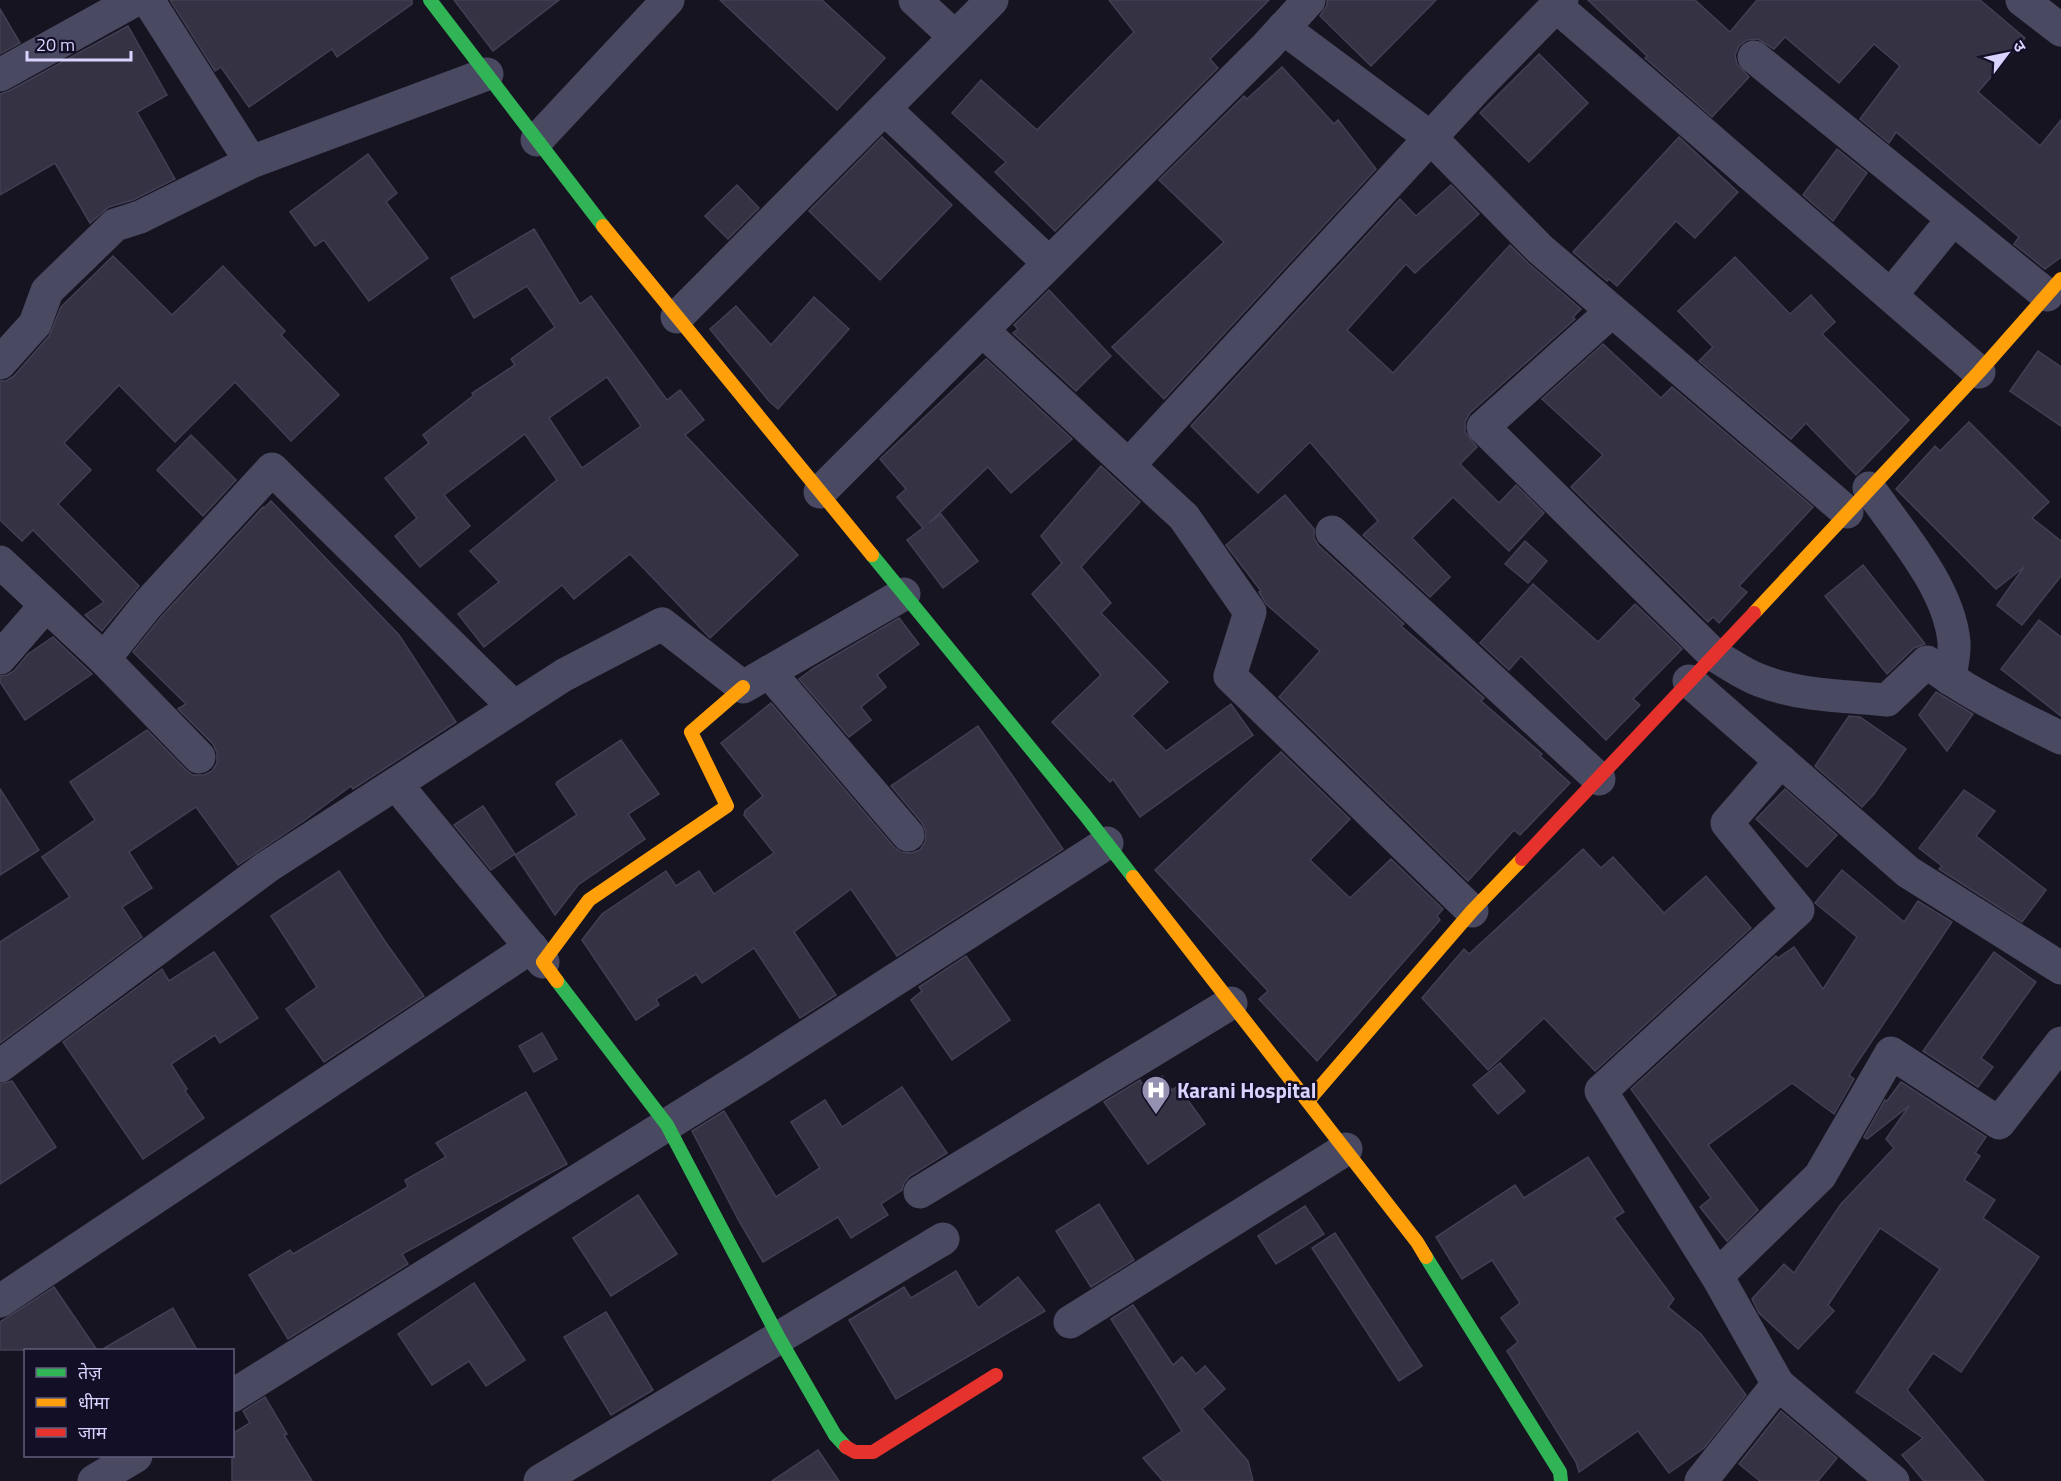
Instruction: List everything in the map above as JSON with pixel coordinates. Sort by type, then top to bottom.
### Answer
[{"type":"street","points":[[0,75],[135,0]]},
{"type":"street","points":[[148,0],[251,162]]},
{"type":"street","points":[[430,0],[626,255],[1107,843],[1346,1149],[1417,1242],[1564,1478]]},
{"type":"street","points":[[537,140],[668,0]]},
{"type":"street","points":[[915,0],[955,37]]},
{"type":"street","points":[[677,317],[992,0]]},
{"type":"street","points":[[820,492],[983,331],[1309,0]]},
{"type":"street","points":[[2022,0],[2061,30]]},
{"type":"street","points":[[1129,465],[1559,3],[1979,372]]},
{"type":"street","points":[[1283,28],[1431,138],[1540,249],[1847,512]]},
{"type":"street","points":[[1308,1101],[1472,911],[1599,779],[1979,372],[2054,287],[1953,219],[1754,57]]},
{"type":"street","points":[[0,363],[34,324],[47,291],[115,225],[140,217],[251,162],[487,74]]},
{"type":"street","points":[[885,109],[1049,263]]},
{"type":"street","points":[[1890,295],[1953,219]]},
{"type":"street","points":[[1612,311],[1483,427],[1714,655],[1758,680],[1822,694],[1887,700],[1927,662],[1987,701],[2061,738]]},
{"type":"street","points":[[983,331],[1184,517],[1250,612],[1230,676],[1472,911]]},
{"type":"street","points":[[104,659],[148,604],[272,469],[514,707]]},
{"type":"street","points":[[1869,488],[1934,581],[1947,610],[1954,644],[1950,679]]},
{"type":"street","points":[[1332,532],[1599,779]]},
{"type":"street","points":[[0,562],[104,659],[199,757]]},
{"type":"street","points":[[0,1300],[537,955],[589,900],[727,806],[691,732],[756,679],[904,594]]},
{"type":"street","points":[[0,658],[46,605]]},
{"type":"street","points":[[0,1066],[267,867],[564,675],[662,624],[756,679],[908,835]]},
{"type":"street","points":[[1689,681],[1908,872],[2061,968]]},
{"type":"street","points":[[1781,761],[1727,823],[1798,910],[1601,1091],[1717,1276],[1778,1384],[1893,1481]]},
{"type":"street","points":[[396,784],[537,955],[667,1125],[779,1338],[835,1435],[845,1447],[856,1454],[873,1452],[996,1375]]},
{"type":"street","points":[[234,1395],[667,1125],[1107,843]]},
{"type":"street","points":[[920,1192],[1231,1003]]},
{"type":"street","points":[[1717,1276],[1820,1176],[1892,1053],[1999,1123],[2061,1043]]},
{"type":"street","points":[[1070,1322],[1346,1149]]},
{"type":"street","points":[[540,1481],[943,1239]]},
{"type":"street","points":[[1701,1481],[1778,1384]]},
{"type":"building","points":[[170,0],[412,0],[412,4],[337,57],[332,49],[249,107],[221,67],[215,71]]},
{"type":"building","points":[[454,0],[559,0],[493,51]]},
{"type":"building","points":[[720,0],[822,0],[885,58],[837,110]]},
{"type":"building","points":[[1109,0],[1269,0],[1210,59],[1218,68],[1055,231],[995,172],[1006,162],[952,113],[981,80],[1037,130],[1134,32]]},
{"type":"building","points":[[1327,0],[1436,0],[1371,66],[1320,16],[1327,5]]},
{"type":"building","points":[[1588,0],[1695,0],[1730,32],[1757,0],[1980,0],[2025,38],[1978,92],[2040,146],[2061,120],[2061,257],[2045,269],[2014,244],[2019,237],[1896,132],[1889,143],[1860,119],[1900,66],[1874,44],[1839,83],[1785,37],[1774,49],[1758,39],[1747,40],[1739,46],[1735,55],[1737,64],[1749,77],[1712,117],[1645,58],[1647,56]]},
{"type":"building","points":[[0,9],[20,43],[0,54]]},
{"type":"building","points":[[128,26],[167,95],[137,112],[175,179],[133,200],[109,207],[90,223],[55,163],[0,195],[0,94]]},
{"type":"building","points":[[1539,54],[1588,103],[1529,162],[1480,113]]},
{"type":"building","points":[[1282,67],[1334,124],[1338,120],[1376,169],[1164,399],[1112,347],[1224,242],[1159,180],[1244,96],[1247,99]]},
{"type":"building","points":[[882,137],[952,205],[880,280],[809,211]]},
{"type":"building","points":[[1679,137],[1738,192],[1695,238],[1676,221],[1617,286],[1609,279],[1607,281],[1573,252]]},
{"type":"building","points":[[1837,149],[1867,173],[1833,221],[1803,195]]},
{"type":"building","points":[[368,154],[397,193],[386,202],[428,258],[369,301],[324,240],[315,246],[290,212]]},
{"type":"building","points":[[737,185],[759,208],[728,239],[705,216]]},
{"type":"building","points":[[1451,185],[1479,214],[1415,273],[1406,264],[1347,330],[1393,373],[1510,245],[1581,309],[1573,317],[1575,319],[1470,413],[1465,422],[1465,432],[1477,447],[1460,464],[1499,503],[1516,485],[1544,513],[1509,551],[1453,497],[1412,538],[1450,577],[1430,597],[1363,535],[1378,521],[1310,442],[1258,493],[1191,426],[1400,199],[1416,216]]},
{"type":"building","points":[[534,229],[580,304],[591,296],[667,400],[680,390],[704,420],[685,435],[798,555],[710,638],[630,554],[574,599],[562,585],[484,647],[458,614],[499,582],[470,551],[557,480],[525,434],[444,495],[470,526],[420,567],[395,536],[417,518],[385,478],[429,443],[423,435],[474,395],[472,393],[515,365],[511,359],[555,327],[527,286],[474,318],[451,278]],"holes":[[[607,377],[641,426],[582,468],[549,418]]]},
{"type":"building","points":[[113,256],[172,315],[223,266],[285,331],[281,335],[339,395],[291,441],[235,382],[175,442],[119,385],[64,443],[91,470],[58,504],[139,586],[102,631],[85,615],[104,602],[33,530],[22,541],[0,520],[0,381],[6,381],[14,376],[49,336],[61,307]]},
{"type":"building","points":[[1735,257],[1790,314],[1811,295],[1835,322],[1822,334],[1909,420],[1856,475],[1806,423],[1791,439],[1699,361],[1713,347],[1678,311]]},
{"type":"building","points":[[1049,290],[1111,356],[1076,391],[1013,333],[1018,329],[1014,325]]},
{"type":"building","points":[[814,297],[849,329],[778,409],[710,329],[736,306],[771,345]]},
{"type":"building","points":[[1603,344],[1661,398],[1672,387],[1813,507],[1739,586],[1747,592],[1719,623],[1713,617],[1708,622],[1571,487],[1603,455],[1542,399]]},
{"type":"building","points":[[2038,351],[2061,367],[2061,426],[2010,391]]},
{"type":"building","points":[[986,359],[1072,439],[1011,493],[988,467],[929,523],[941,514],[978,561],[943,588],[907,540],[923,528],[897,497],[906,489],[880,459]]},
{"type":"building","points":[[1969,422],[2049,502],[2032,518],[2061,541],[2061,576],[2022,625],[1997,605],[2024,567],[1996,589],[1896,489],[1935,446],[1940,451]]},
{"type":"building","points":[[191,435],[236,480],[203,516],[157,470]]},
{"type":"building","points":[[1101,466],[1140,502],[1081,567],[1111,603],[1101,613],[1168,682],[1132,716],[1166,751],[1231,704],[1253,735],[1140,817],[1113,779],[1110,782],[1052,722],[1101,675],[1032,594],[1062,563],[1041,536]]},
{"type":"building","points":[[1285,495],[1314,529],[1314,538],[1319,546],[1404,624],[1401,626],[1484,698],[1481,701],[1542,754],[1540,756],[1570,783],[1520,835],[1514,830],[1468,881],[1279,697],[1320,651],[1266,604],[1259,592],[1261,591],[1226,545]]},
{"type":"building","points":[[271,501],[399,635],[456,722],[353,789],[351,786],[238,865],[196,807],[129,852],[152,888],[122,907],[142,937],[0,1043],[0,942],[70,897],[42,857],[95,820],[70,782],[147,730],[193,775],[204,775],[212,771],[217,763],[217,753],[213,744],[178,709],[186,704],[133,652],[162,616]]},
{"type":"building","points":[[1525,541],[1547,561],[1528,583],[1505,564]]},
{"type":"building","points":[[1863,565],[1925,644],[1914,648],[1887,674],[1825,596]]},
{"type":"building","points":[[1533,584],[1598,642],[1635,604],[1682,649],[1633,699],[1640,705],[1606,740],[1521,656],[1509,670],[1480,643]]},
{"type":"building","points":[[899,618],[919,644],[877,675],[886,687],[861,707],[871,720],[849,737],[799,679]]},
{"type":"building","points":[[2039,620],[2061,637],[2061,716],[2001,669]]},
{"type":"building","points":[[53,637],[92,674],[25,720],[0,682],[0,676],[14,671],[28,654]]},
{"type":"building","points":[[1936,692],[1973,714],[1947,751],[1919,715]]},
{"type":"building","points":[[771,703],[894,847],[901,852],[911,853],[920,850],[925,842],[926,832],[922,823],[891,786],[978,726],[1063,849],[897,956],[851,889],[794,932],[836,995],[800,1018],[754,948],[702,983],[696,974],[656,999],[659,1005],[636,1020],[582,940],[602,914],[666,871],[676,886],[699,871],[714,894],[774,853],[744,815],[745,811],[763,796],[721,743]]},
{"type":"building","points":[[1849,716],[1860,717],[1906,749],[1862,807],[1815,766]]},
{"type":"building","points":[[621,740],[659,794],[628,814],[645,839],[578,885],[555,915],[515,855],[577,815],[556,784],[557,782]]},
{"type":"building","points":[[1281,752],[1350,819],[1310,860],[1350,898],[1391,859],[1443,909],[1437,916],[1440,920],[1317,1061],[1259,999],[1268,991],[1155,870]]},
{"type":"building","points":[[0,789],[39,850],[0,875]]},
{"type":"building","points":[[1785,789],[1837,835],[1807,867],[1756,819]]},
{"type":"building","points":[[1964,790],[1995,811],[1976,836],[2046,890],[2022,922],[1939,869],[1942,866],[1919,848]]},
{"type":"building","points":[[483,806],[515,854],[491,870],[454,825]]},
{"type":"building","points":[[1583,849],[1601,868],[1613,857],[1664,913],[1706,876],[1751,928],[1595,1071],[1544,1018],[1488,1070],[1422,998],[1464,949],[1469,954]]},
{"type":"building","points":[[1842,870],[1904,922],[1918,901],[1952,922],[1849,1075],[1854,1079],[1834,1114],[1792,1083],[1708,1145],[1758,1210],[1727,1241],[1700,1207],[1711,1198],[1631,1089],[1776,956],[1778,958],[1794,947],[1823,989],[1857,937],[1815,903]]},
{"type":"building","points":[[339,871],[424,996],[324,1062],[286,1009],[317,987],[271,916]]},
{"type":"building","points":[[214,952],[258,1018],[220,1043],[215,1035],[171,1064],[187,1089],[185,1091],[204,1118],[143,1159],[63,1042],[162,969],[169,981]]},
{"type":"building","points":[[1994,952],[2036,982],[1981,1058],[1993,1067],[1978,1087],[1923,1051]]},
{"type":"building","points":[[966,956],[1010,1020],[952,1060],[911,1000],[922,991],[919,987]]},
{"type":"building","points":[[542,1033],[557,1059],[534,1072],[519,1046]]},
{"type":"building","points":[[1500,1063],[1525,1091],[1498,1114],[1473,1085]]},
{"type":"building","points":[[1162,1076],[1172,1090],[1178,1086],[1205,1124],[1148,1164],[1104,1102],[1140,1080],[1145,1088]]},
{"type":"building","points":[[12,1081],[56,1147],[0,1184],[0,1084]]},
{"type":"building","points":[[1901,1082],[1986,1137],[1975,1153],[1980,1156],[1964,1180],[1995,1200],[1983,1218],[2039,1257],[1961,1372],[1933,1353],[1907,1390],[1984,1481],[1924,1481],[1902,1455],[1923,1438],[1856,1392],[1940,1269],[1880,1228],[1828,1305],[1834,1311],[1798,1349],[1759,1313],[1752,1299],[1784,1264],[1794,1273],[1841,1204],[1894,1148],[1886,1139],[1909,1106],[1867,1139],[1864,1137],[1885,1100],[1887,1101]]},
{"type":"building","points":[[902,1087],[947,1153],[910,1176],[902,1190],[881,1204],[888,1215],[851,1238],[838,1217],[763,1262],[692,1131],[724,1111],[776,1197],[820,1168],[791,1122],[825,1100],[842,1127]]},
{"type":"building","points":[[526,1092],[567,1164],[402,1254],[408,1264],[288,1339],[249,1275],[290,1250],[293,1254],[408,1187],[405,1180],[446,1157],[436,1143]]},
{"type":"building","points":[[1588,1157],[1624,1212],[1614,1218],[1674,1299],[1668,1307],[1701,1334],[1746,1395],[1704,1448],[1669,1473],[1638,1431],[1579,1472],[1576,1462],[1507,1351],[1518,1342],[1501,1318],[1520,1303],[1492,1260],[1462,1279],[1436,1237],[1515,1185],[1524,1198]]},
{"type":"building","points":[[638,1195],[677,1254],[611,1296],[573,1238]]},
{"type":"building","points":[[1099,1204],[1134,1260],[1091,1287],[1056,1231]]},
{"type":"building","points":[[1305,1206],[1324,1234],[1276,1264],[1258,1236]]},
{"type":"building","points":[[1335,1233],[1422,1366],[1399,1381],[1312,1248]]},
{"type":"building","points":[[956,1271],[978,1308],[1018,1277],[1045,1311],[896,1399],[849,1320],[904,1287],[911,1298]]},
{"type":"building","points":[[474,1283],[525,1360],[486,1386],[469,1361],[432,1385],[398,1334]]},
{"type":"building","points":[[54,1287],[96,1349],[0,1350],[0,1322]]},
{"type":"building","points":[[1133,1305],[1173,1365],[1182,1357],[1196,1374],[1205,1366],[1225,1389],[1202,1409],[1248,1461],[1253,1481],[1163,1481],[1143,1458],[1182,1431],[1111,1319]]},
{"type":"building","points":[[173,1308],[196,1349],[103,1349]]},
{"type":"building","points":[[606,1312],[653,1390],[611,1415],[564,1337]]},
{"type":"building","points":[[265,1397],[287,1434],[284,1435],[312,1481],[232,1481],[234,1433],[250,1423],[243,1411]]},
{"type":"building","points":[[1781,1411],[1837,1458],[1818,1481],[1760,1481],[1739,1464]]},
{"type":"building","points":[[818,1450],[839,1481],[772,1481]]},
{"type":"traffic: fast","points":[[430,0],[603,226]]},
{"type":"traffic: fast","points":[[872,555],[1133,877]]},
{"type":"traffic: fast","points":[[557,981],[667,1125],[779,1338],[835,1435],[846,1447]]},
{"type":"traffic: fast","points":[[1426,1257],[1560,1472],[1561,1481]]},
{"type":"traffic: slow","points":[[603,226],[872,555]]},
{"type":"traffic: slow","points":[[1754,613],[1979,372],[2061,279]]},
{"type":"traffic: slow","points":[[557,981],[543,962],[589,900],[727,806],[691,732],[743,687]]},
{"type":"traffic: slow","points":[[1308,1101],[1472,911],[1522,859]]},
{"type":"traffic: slow","points":[[1133,877],[1417,1242],[1426,1257]]},
{"type":"traffic: jam","points":[[1522,859],[1754,613]]},
{"type":"traffic: jam","points":[[846,1447],[855,1452],[873,1452],[996,1375]]},
{"type":"place","name":"Karani Hospital","points":[[1156,1116]]}]
